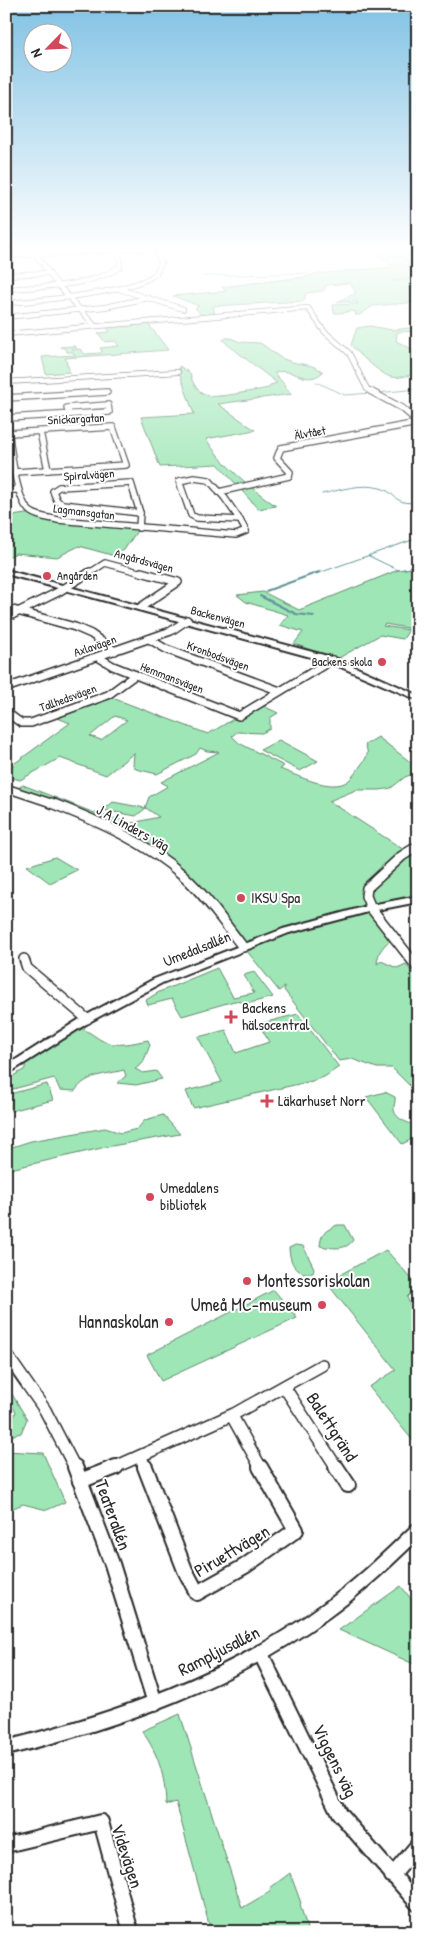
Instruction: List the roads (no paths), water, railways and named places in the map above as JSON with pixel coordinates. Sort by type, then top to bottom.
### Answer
[{"type":"street","points":[[332,338],[349,353],[367,389],[402,408],[418,423]]},
{"type":"street","points":[[6,382],[178,372]]},
{"type":"street","points":[[6,398],[61,392],[107,392]]},
{"type":"street","points":[[7,418],[109,412],[108,405],[66,408],[69,414]]},
{"type":"street","name":"Lagmansgatan","points":[[6,411],[18,490],[22,504],[37,515],[58,520],[139,528],[242,534],[246,531],[241,520]]},
{"type":"street","name":"Älvtået","points":[[219,492],[290,476],[290,472],[282,465],[278,458],[278,450],[282,448],[418,423]]},
{"type":"street","name":"Snickargatan","points":[[9,434],[113,427],[126,465],[15,472]]},
{"type":"street","points":[[40,432],[48,470]]},
{"type":"street","points":[[183,479],[207,479],[241,520],[192,516],[178,481],[183,479]]},
{"type":"street","name":"Spiralvägen","points":[[139,528],[140,513],[131,482],[59,487],[53,491],[57,501],[63,504],[140,513]]},
{"type":"street","points":[[6,490],[18,490]]},
{"type":"street","name":"Angårdsvägen","points":[[66,588],[105,562],[178,582],[141,607]]},
{"type":"street","name":"Backenvägen","points":[[6,572],[332,660],[377,678],[418,698]]},
{"type":"street","points":[[6,618],[66,588]]},
{"type":"street","points":[[6,608],[81,629],[115,652]]},
{"type":"street","name":"Axlavägen","points":[[6,688],[149,640],[174,630],[187,620]]},
{"type":"street","name":"Kronbodsvägen","points":[[149,640],[280,691]]},
{"type":"street","name":"Hemmansvägen","points":[[98,657],[110,665],[239,716],[280,691]]},
{"type":"street","points":[[280,691],[332,660]]},
{"type":"street","name":"Tallhedsvägen","points":[[6,712],[21,723],[32,723],[108,695],[135,675]]},
{"type":"street","name":"J A Linders väg","points":[[6,788],[114,830],[165,860],[192,884],[243,947]]},
{"type":"street","points":[[418,846],[401,857],[367,888],[366,899],[418,968]]},
{"type":"street","name":"Umedalsallén","points":[[6,1071],[87,1019],[158,982],[243,947],[286,932],[372,908],[418,899]]},
{"type":"street","points":[[24,959],[27,968],[87,1019]]},
{"type":"street","name":"Teaterallén","points":[[6,1354],[25,1379],[57,1431],[80,1481],[104,1541],[155,1703]]},
{"type":"street","points":[[80,1481],[141,1458],[232,1416],[285,1388],[322,1365]]},
{"type":"street","name":"Balettgränd","points":[[285,1388],[348,1485]]},
{"type":"street","name":"Piruettvägen","points":[[141,1458],[185,1570],[197,1593],[246,1566],[296,1530],[232,1416]]},
{"type":"street","name":"Rampljusallén","points":[[6,1748],[67,1732],[155,1703],[184,1691],[260,1652],[323,1613],[378,1569],[418,1530]]},
{"type":"street","name":"Viggens väg","points":[[260,1652],[339,1813],[418,1904]]},
{"type":"street","name":"Videvägen","points":[[6,1845],[101,1822],[131,1932]]},
{"type":"street","points":[[392,1876],[418,1845]]},
{"type":"waterway","points":[[412,375],[418,375]]},
{"type":"waterway","points":[[316,382],[345,395],[372,393]]},
{"type":"waterway","points":[[377,393],[418,389]]},
{"type":"waterway","points":[[322,494],[365,486],[386,490],[400,501],[418,502]]},
{"type":"waterway","points":[[316,574],[418,538]]},
{"type":"waterway","points":[[369,556],[398,570],[418,567]]},
{"type":"waterway","points":[[266,591],[319,572]]},
{"type":"waterway","points":[[260,596],[296,614],[314,616]]},
{"type":"place","name":"Angården","points":[[47,576]]},
{"type":"place","name":"Backens skola","points":[[382,662]]},
{"type":"place","name":"IKSU Spa","points":[[241,898]]},
{"type":"place","name":"Backens hälsocentral","points":[[231,1017]]},
{"type":"place","name":"Läkarhuset Norr","points":[[267,1101]]},
{"type":"place","name":"Umedalens bibliotek","points":[[150,1197]]},
{"type":"place","name":"Montessoriskolan","points":[[247,1281]]},
{"type":"place","name":"Umeå MC-museum","points":[[322,1305]]},
{"type":"place","name":"Hannaskolan","points":[[169,1322]]}]
